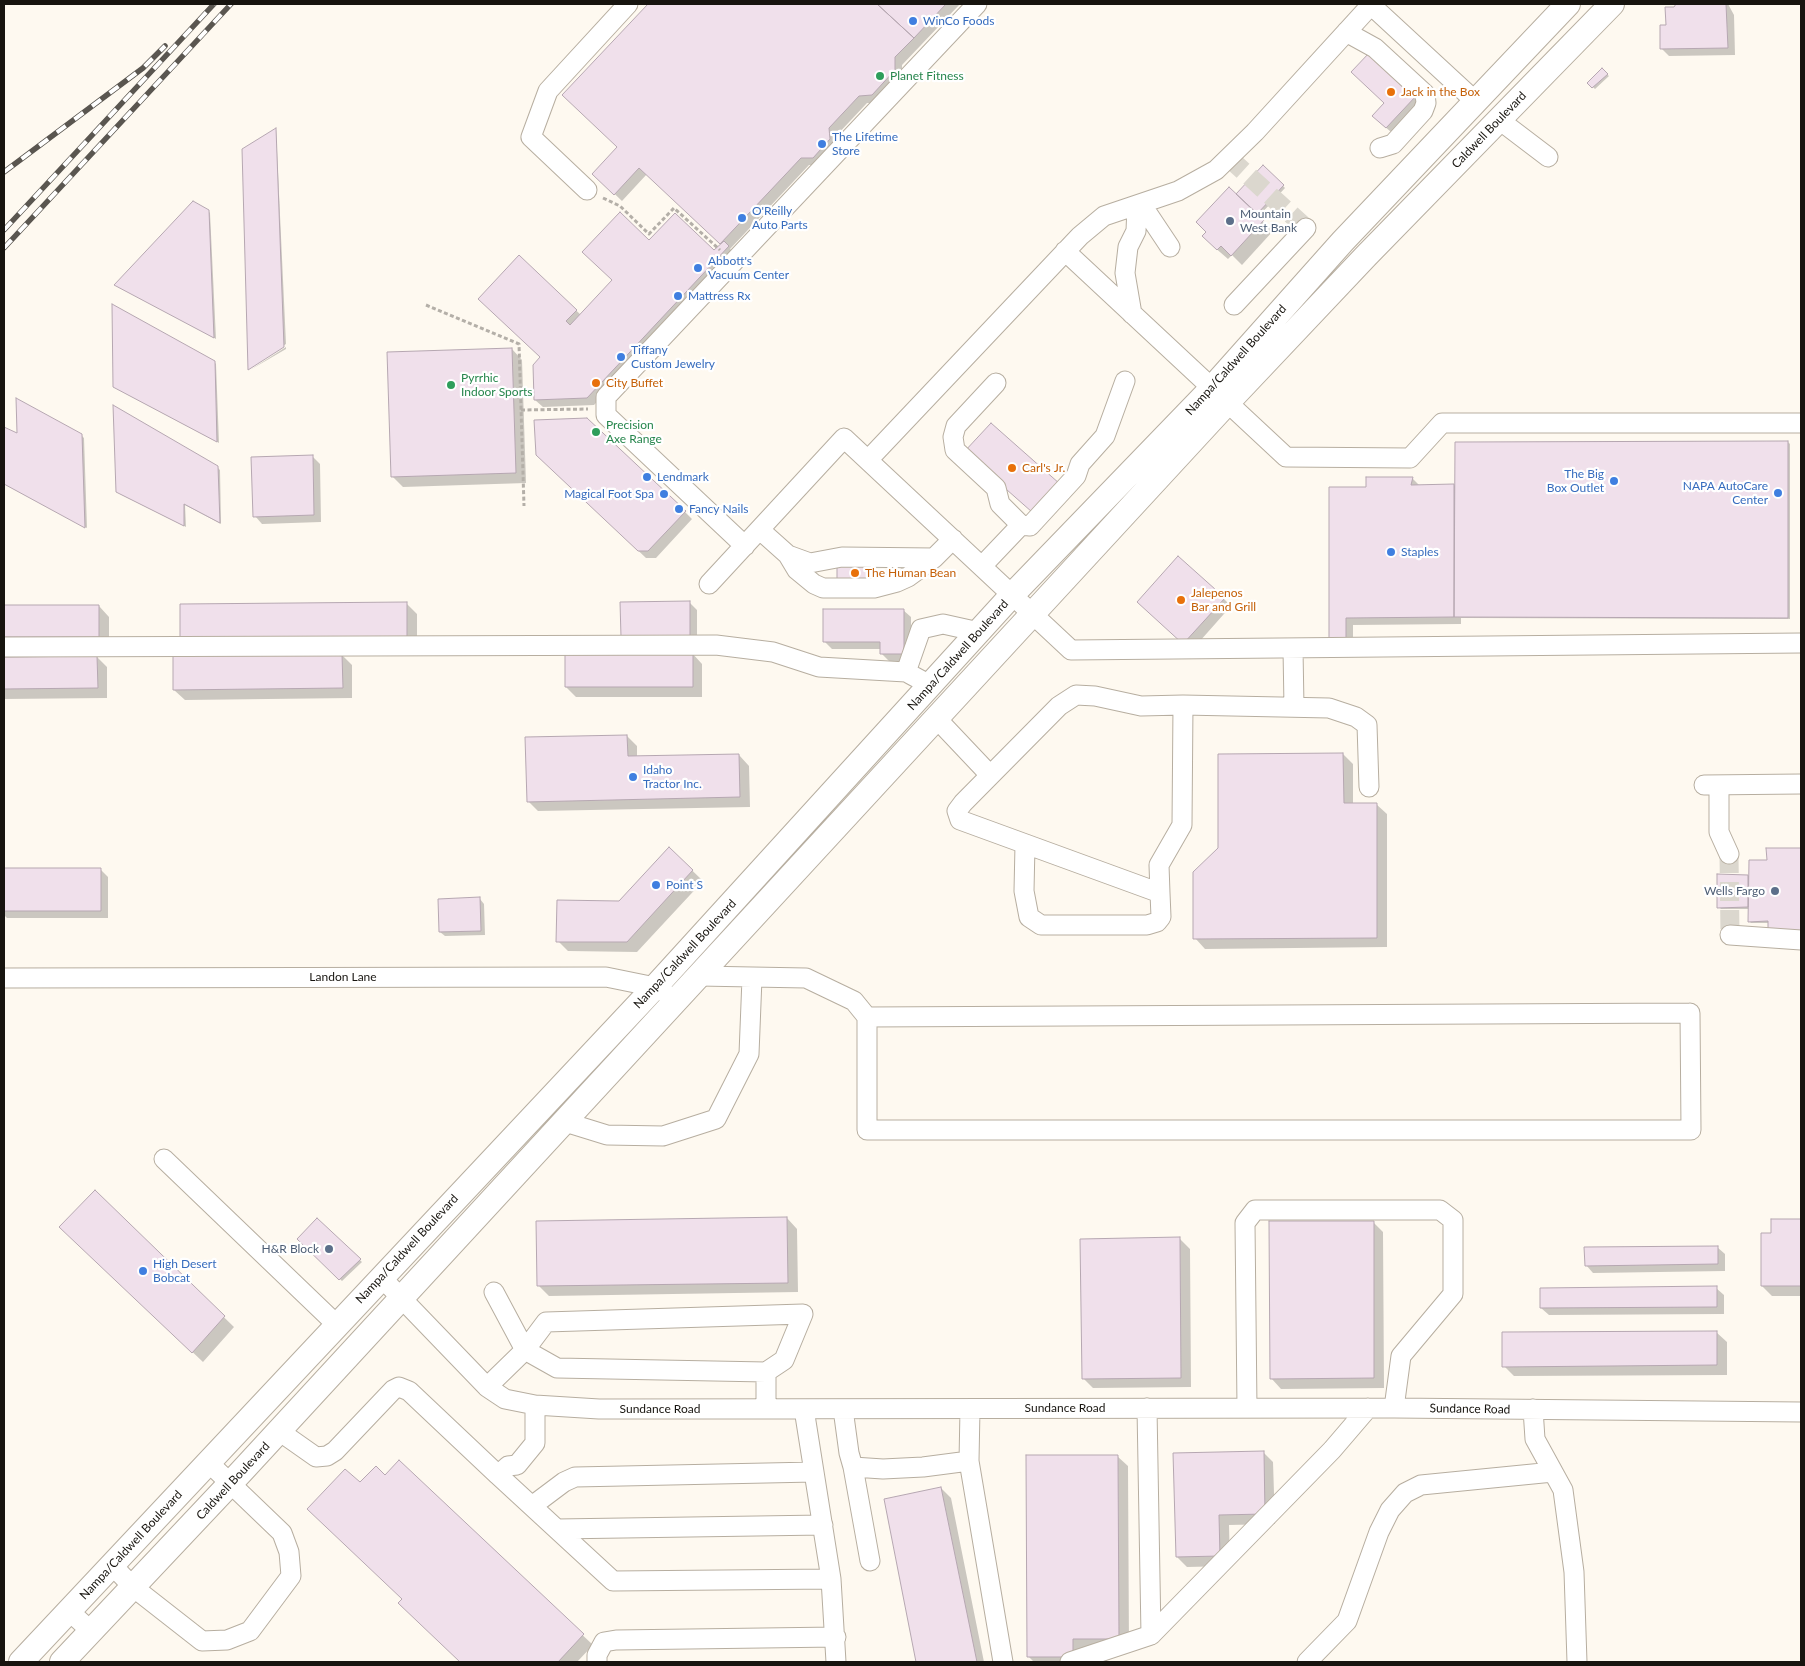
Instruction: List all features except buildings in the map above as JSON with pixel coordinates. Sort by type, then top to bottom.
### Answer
[{"type":"main road","points":[[1476,101],[1568,4]]},
{"type":"main road","name":"Caldwell Boulevard","points":[[1366,256],[1612,4]]},
{"type":"main road","name":"Nampa/Caldwell Boulevard","points":[[402,1298],[1034,615],[1220,395],[1343,241],[1476,101]]},
{"type":"main road","name":"Nampa/Caldwell Boulevard","points":[[21,1662],[336,1324],[655,987],[1012,594],[1366,256]]},
{"type":"main road","name":"Caldwell Boulevard","points":[[62,1662],[402,1298]]},
{"type":"street","points":[[587,190],[531,137],[548,91],[628,4]]},
{"type":"street","points":[[744,546],[606,415],[606,397],[977,4]]},
{"type":"street","points":[[868,460],[1065,251],[1104,216],[1178,192],[1216,170],[1254,132],[1371,4],[1476,101]]},
{"type":"street","points":[[1346,32],[1374,48],[1425,94],[1426,103],[1423,111],[1393,144],[1380,148]]},
{"type":"street","points":[[1498,119],[1548,157]]},
{"type":"street","points":[[1139,206],[1170,247]]},
{"type":"street","points":[[1132,314],[1125,272],[1128,247],[1136,230],[1139,206]]},
{"type":"street","points":[[1234,305],[1306,228]]},
{"type":"street","points":[[1065,251],[1286,458],[1410,458],[1442,423],[1801,423]]},
{"type":"street","points":[[996,384],[956,426],[953,437],[955,450],[996,488],[1000,504],[1021,525],[1030,526],[1076,476],[1080,464],[1104,436],[1125,381]]},
{"type":"street","points":[[710,584],[844,438],[1071,650],[1801,643]]},
{"type":"street","points":[[982,566],[1021,525]]},
{"type":"street","points":[[760,530],[788,555],[797,570],[814,584],[823,588],[874,588],[897,582],[908,577],[934,558],[953,539]]},
{"type":"street","points":[[788,555],[810,563],[842,557],[934,558]]},
{"type":"street","points":[[906,672],[921,629],[943,624],[978,632]]},
{"type":"street","points":[[4,647],[716,645],[773,652],[820,667],[906,672],[930,685]]},
{"type":"street","points":[[1294,649],[1294,707]]},
{"type":"street","points":[[1160,894],[960,820],[957,811],[1059,706],[1076,695],[1095,696],[1141,706],[1330,708],[1356,717],[1367,726],[1369,787]]},
{"type":"street","points":[[1025,845],[1024,891],[1029,917],[1041,925],[1147,925],[1157,922],[1161,917],[1159,865],[1182,825],[1182,706]]},
{"type":"street","points":[[937,719],[990,775]]},
{"type":"street","points":[[1729,854],[1719,832],[1711,785],[1801,784]]},
{"type":"street","points":[[1730,935],[1801,940]]},
{"type":"street","points":[[700,976],[806,978],[854,1001],[867,1017],[867,1130],[1691,1130],[1690,1013],[867,1017]]},
{"type":"street","name":"Landon Lane","points":[[4,978],[606,977],[655,987],[678,999]]},
{"type":"street","points":[[565,1122],[607,1135],[663,1136],[716,1119],[749,1054],[752,978]]},
{"type":"street","points":[[164,1159],[336,1324]]},
{"type":"street","points":[[1247,1408],[1245,1223],[1254,1210],[1440,1210],[1452,1220],[1453,1294],[1401,1356],[1394,1408]]},
{"type":"street","name":"Sundance Road","points":[[381,1277],[487,1387],[505,1399],[535,1405],[599,1409],[1394,1408],[1801,1412]]},
{"type":"street","points":[[487,1387],[525,1350],[546,1322],[803,1314],[784,1360],[766,1372],[557,1368],[525,1350],[494,1292]]},
{"type":"street","points":[[766,1372],[766,1409]]},
{"type":"street","points":[[279,1430],[316,1457],[327,1456],[335,1451],[393,1390],[399,1387],[409,1391],[503,1471],[532,1506],[613,1581],[831,1579]]},
{"type":"street","points":[[503,1471],[518,1466],[535,1443],[535,1405]]},
{"type":"street","points":[[1148,1408],[1151,1635]]},
{"type":"street","points":[[1070,1662],[1151,1635],[1332,1450],[1368,1408]]},
{"type":"street","points":[[804,1409],[831,1579],[836,1637],[836,1662]]},
{"type":"street","points":[[843,1409],[848,1453],[853,1468],[870,1561]]},
{"type":"street","points":[[970,1409],[969,1461],[1003,1662]]},
{"type":"street","points":[[1533,1409],[1535,1439],[1563,1490],[1574,1572],[1577,1662]]},
{"type":"street","points":[[853,1468],[923,1468],[969,1461]]},
{"type":"street","points":[[112,1565],[133,1586],[202,1641],[227,1640],[250,1631],[291,1576],[289,1552],[282,1533],[208,1462]]},
{"type":"street","points":[[532,1506],[564,1482],[575,1477],[814,1472]]},
{"type":"street","points":[[1307,1662],[1347,1621],[1379,1532],[1390,1510],[1405,1493],[1421,1485],[1553,1472]]},
{"type":"street","points":[[557,1529],[823,1526]]},
{"type":"street","points":[[70,1611],[91,1631]]},
{"type":"street","points":[[597,1662],[597,1655],[604,1642],[616,1640],[836,1637]]},
{"type":"path","points":[[587,190],[620,206],[649,234],[674,208],[733,263]]},
{"type":"path","points":[[426,305],[519,344],[524,506]]},
{"type":"path","points":[[521,410],[606,408]]},
{"type":"tunnel","points":[[1229,158],[1306,228]]},
{"type":"tunnel","points":[[1729,854],[1730,935]]},
{"type":"railway","points":[[4,230],[214,4]]},
{"type":"railway","points":[[4,248],[231,4]]},
{"type":"railway","points":[[4,172],[143,68],[165,46]]},
{"type":"place","name":"WinCo Foods","points":[[913,21]]},
{"type":"place","name":"Planet Fitness","points":[[880,76]]},
{"type":"place","name":"Jack in the Box","points":[[1391,92]]},
{"type":"place","name":"The Lifetime Store","points":[[822,144]]},
{"type":"place","name":"O'Reilly Auto Parts","points":[[742,218]]},
{"type":"place","name":"Mountain West Bank","points":[[1230,221]]},
{"type":"place","name":"Abbott's Vacuum Center","points":[[698,268]]},
{"type":"place","name":"Mattress Rx","points":[[678,296]]},
{"type":"place","name":"Tiffany Custom Jewelry","points":[[621,357]]},
{"type":"place","name":"City Buffet","points":[[596,383]]},
{"type":"place","name":"Pyrrhic Indoor Sports","points":[[451,385]]},
{"type":"place","name":"Precision Axe Range","points":[[596,432]]},
{"type":"place","name":"Carl's Jr.","points":[[1012,468]]},
{"type":"place","name":"Lendmark","points":[[647,477]]},
{"type":"place","name":"The Big Box Outlet","points":[[1614,481]]},
{"type":"place","name":"NAPA AutoCare Center","points":[[1778,493]]},
{"type":"place","name":"Magical Foot Spa","points":[[664,494]]},
{"type":"place","name":"Fancy Nails","points":[[679,509]]},
{"type":"place","name":"Staples","points":[[1391,552]]},
{"type":"place","name":"The Human Bean","points":[[855,573]]},
{"type":"place","name":"Jalepenos Bar and Grill","points":[[1181,600]]},
{"type":"place","name":"Idaho Tractor Inc.","points":[[633,777]]},
{"type":"place","name":"Point S","points":[[656,885]]},
{"type":"place","name":"Wells Fargo","points":[[1775,891]]},
{"type":"place","name":"H&R Block","points":[[329,1249]]},
{"type":"place","name":"High Desert Bobcat","points":[[143,1271]]}]
